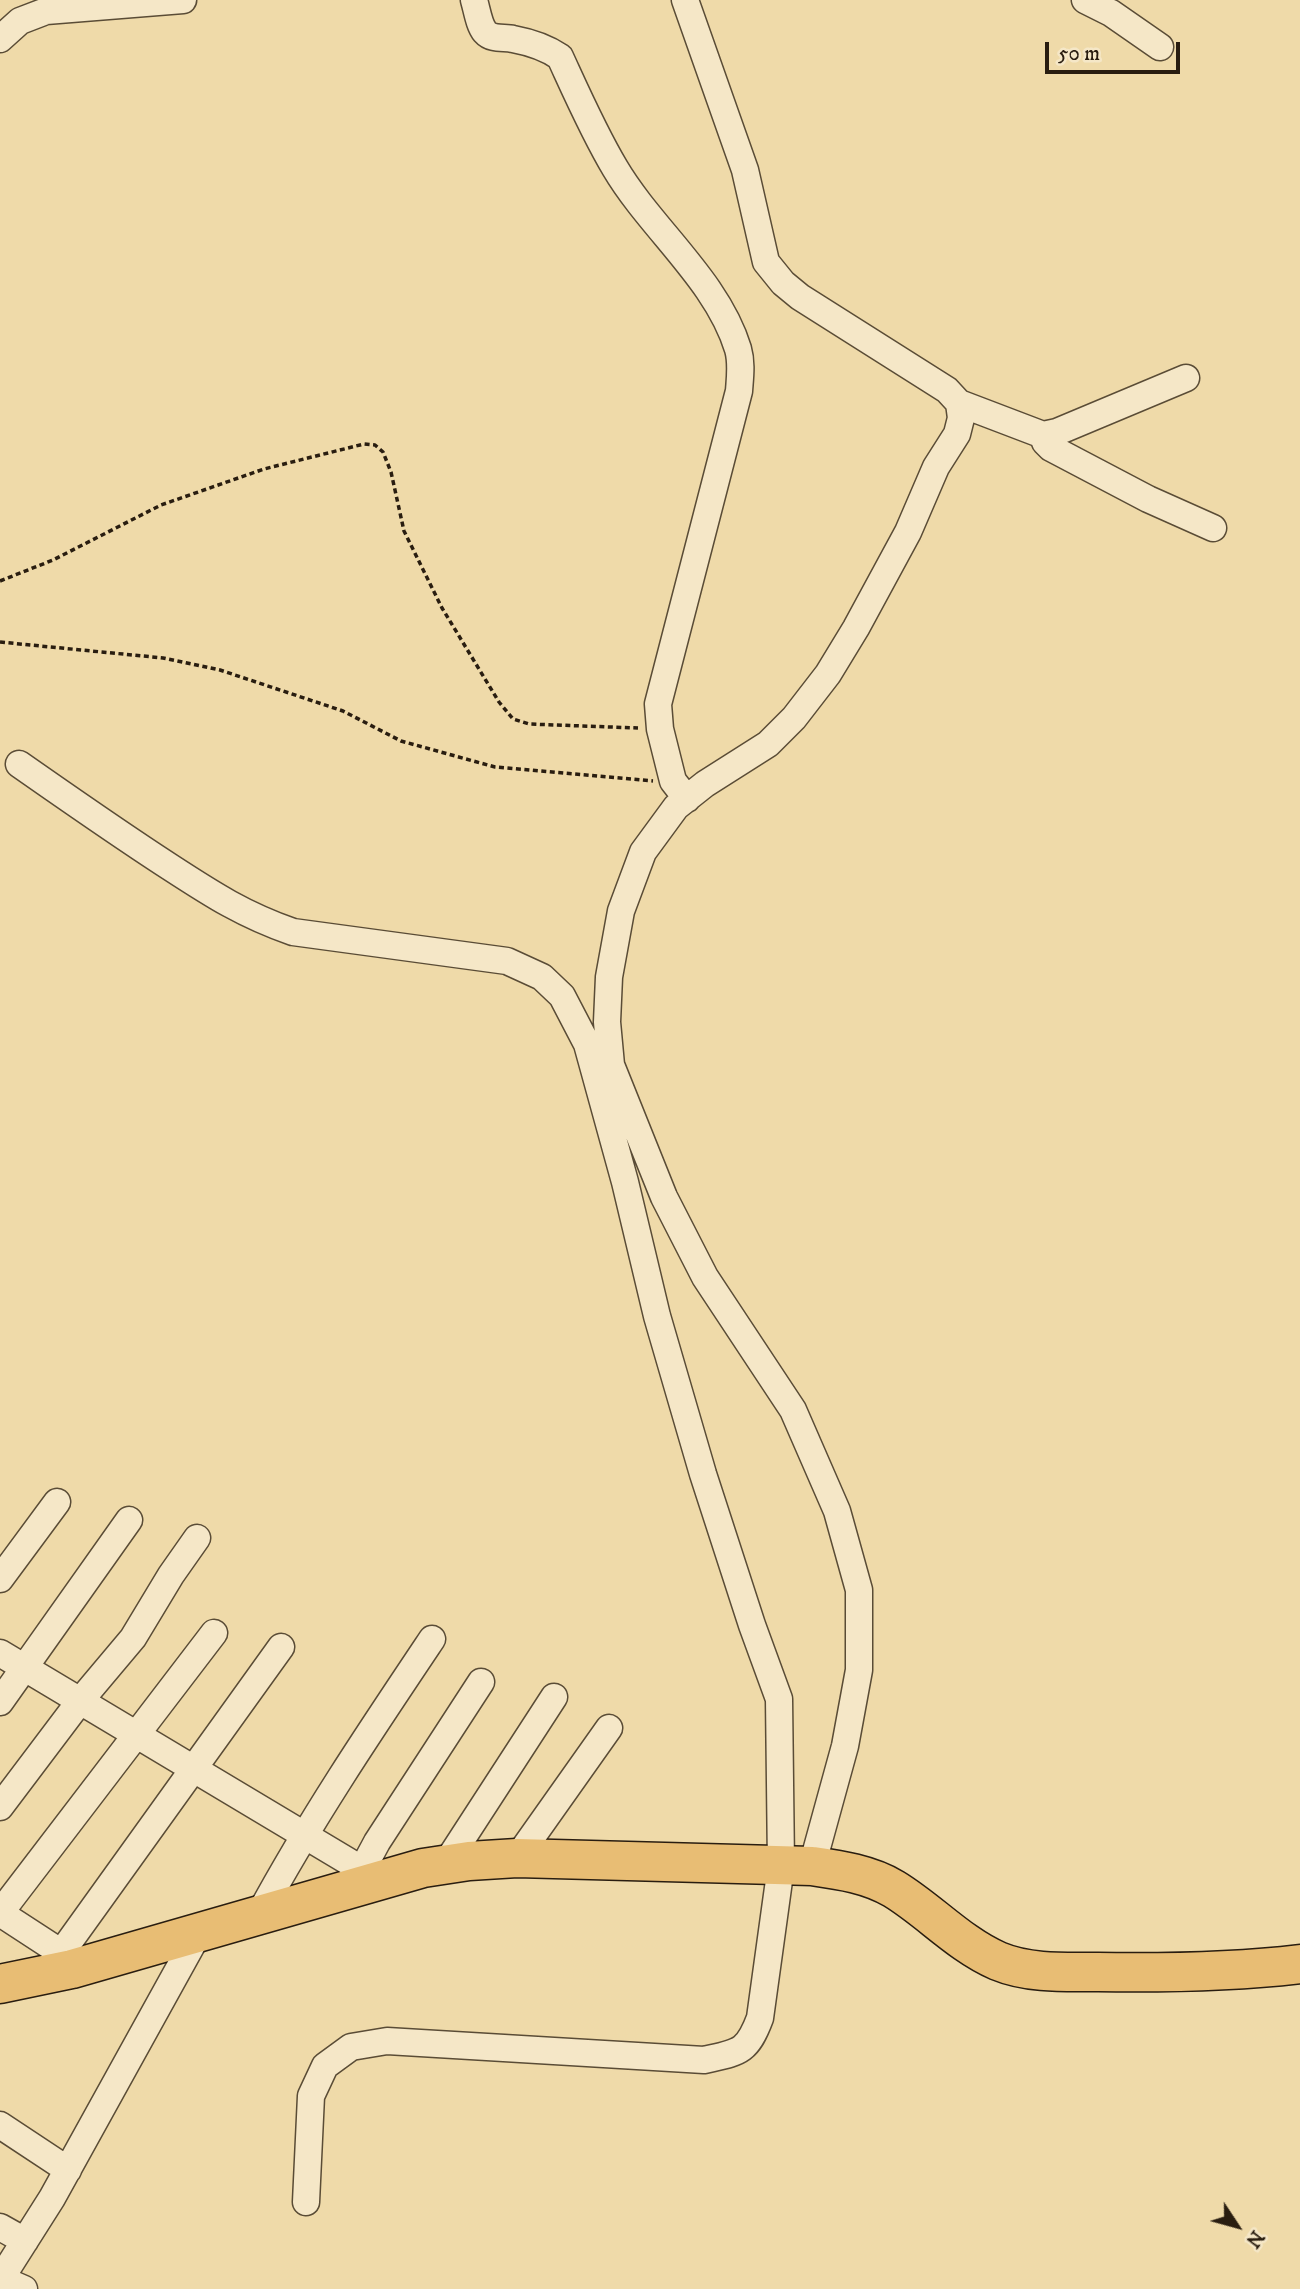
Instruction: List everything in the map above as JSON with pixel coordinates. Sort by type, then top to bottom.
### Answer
[{"type":"highway","points":[[0,1984],[53,1963],[198,1934],[259,1915],[357,1878],[517,1858],[797,1866],[843,1870],[892,1888],[975,1949],[1000,1962],[1022,1968],[1089,1972],[1181,1972],[1300,1964]]},
{"type":"street","points":[[0,39],[20,22],[46,11],[183,0]]},
{"type":"street","points":[[306,2202],[311,2096],[325,2066],[351,2047],[387,2041],[704,2060],[737,2053],[752,2039],[760,2018],[797,1866],[845,1746],[859,1670],[859,1590],[837,1511],[793,1409],[705,1277],[664,1197],[611,1066],[607,1022],[609,977],[621,911],[643,852],[676,807],[680,790],[660,729],[658,704],[738,391],[741,368],[738,349],[726,322],[701,281],[616,169],[584,109],[561,57],[551,50],[512,38],[490,36],[484,31],[474,0]]},
{"type":"street","points":[[685,0],[745,170],[766,262],[774,274],[800,297],[928,377],[947,390],[959,403],[1043,435],[1057,432],[1186,378]]},
{"type":"street","points":[[1085,0],[1111,13],[1160,47]]},
{"type":"street","points":[[680,790],[705,784],[768,744],[794,718],[828,674],[908,532],[936,467],[957,434],[961,418],[959,403]]},
{"type":"street","points":[[1043,435],[1051,448],[1148,499],[1213,528]]},
{"type":"street","points":[[19,764],[161,861],[235,909],[261,921],[293,932],[508,961],[542,977],[562,996],[587,1044],[625,1182],[657,1316],[695,1447],[752,1625],[779,1699],[797,1866]]},
{"type":"street","points":[[0,1579],[57,1502]]},
{"type":"street","points":[[0,1702],[129,1520]]},
{"type":"street","points":[[0,1807],[80,1701],[133,1637],[171,1574],[197,1538]]},
{"type":"street","points":[[214,1633],[0,1913],[53,1963],[281,1647]]},
{"type":"street","points":[[259,1915],[304,1835],[432,1639]]},
{"type":"street","points":[[0,1653],[304,1835],[357,1878],[481,1682]]},
{"type":"street","points":[[445,1865],[554,1697]]},
{"type":"street","points":[[517,1858],[608,1728]]},
{"type":"street","points":[[24,2289],[0,2279],[68,2170],[198,1934]]},
{"type":"street","points":[[0,2125],[68,2170]]},
{"type":"street","points":[[0,2227],[25,2241]]},
{"type":"path","points":[[0,582],[53,560],[162,505],[264,469],[364,443],[375,445],[383,452],[387,462],[404,531],[426,577],[499,702],[513,719],[529,724],[660,729]]},
{"type":"path","points":[[0,642],[163,658],[220,670],[342,710],[401,741],[495,767],[640,782],[680,790]]}]
